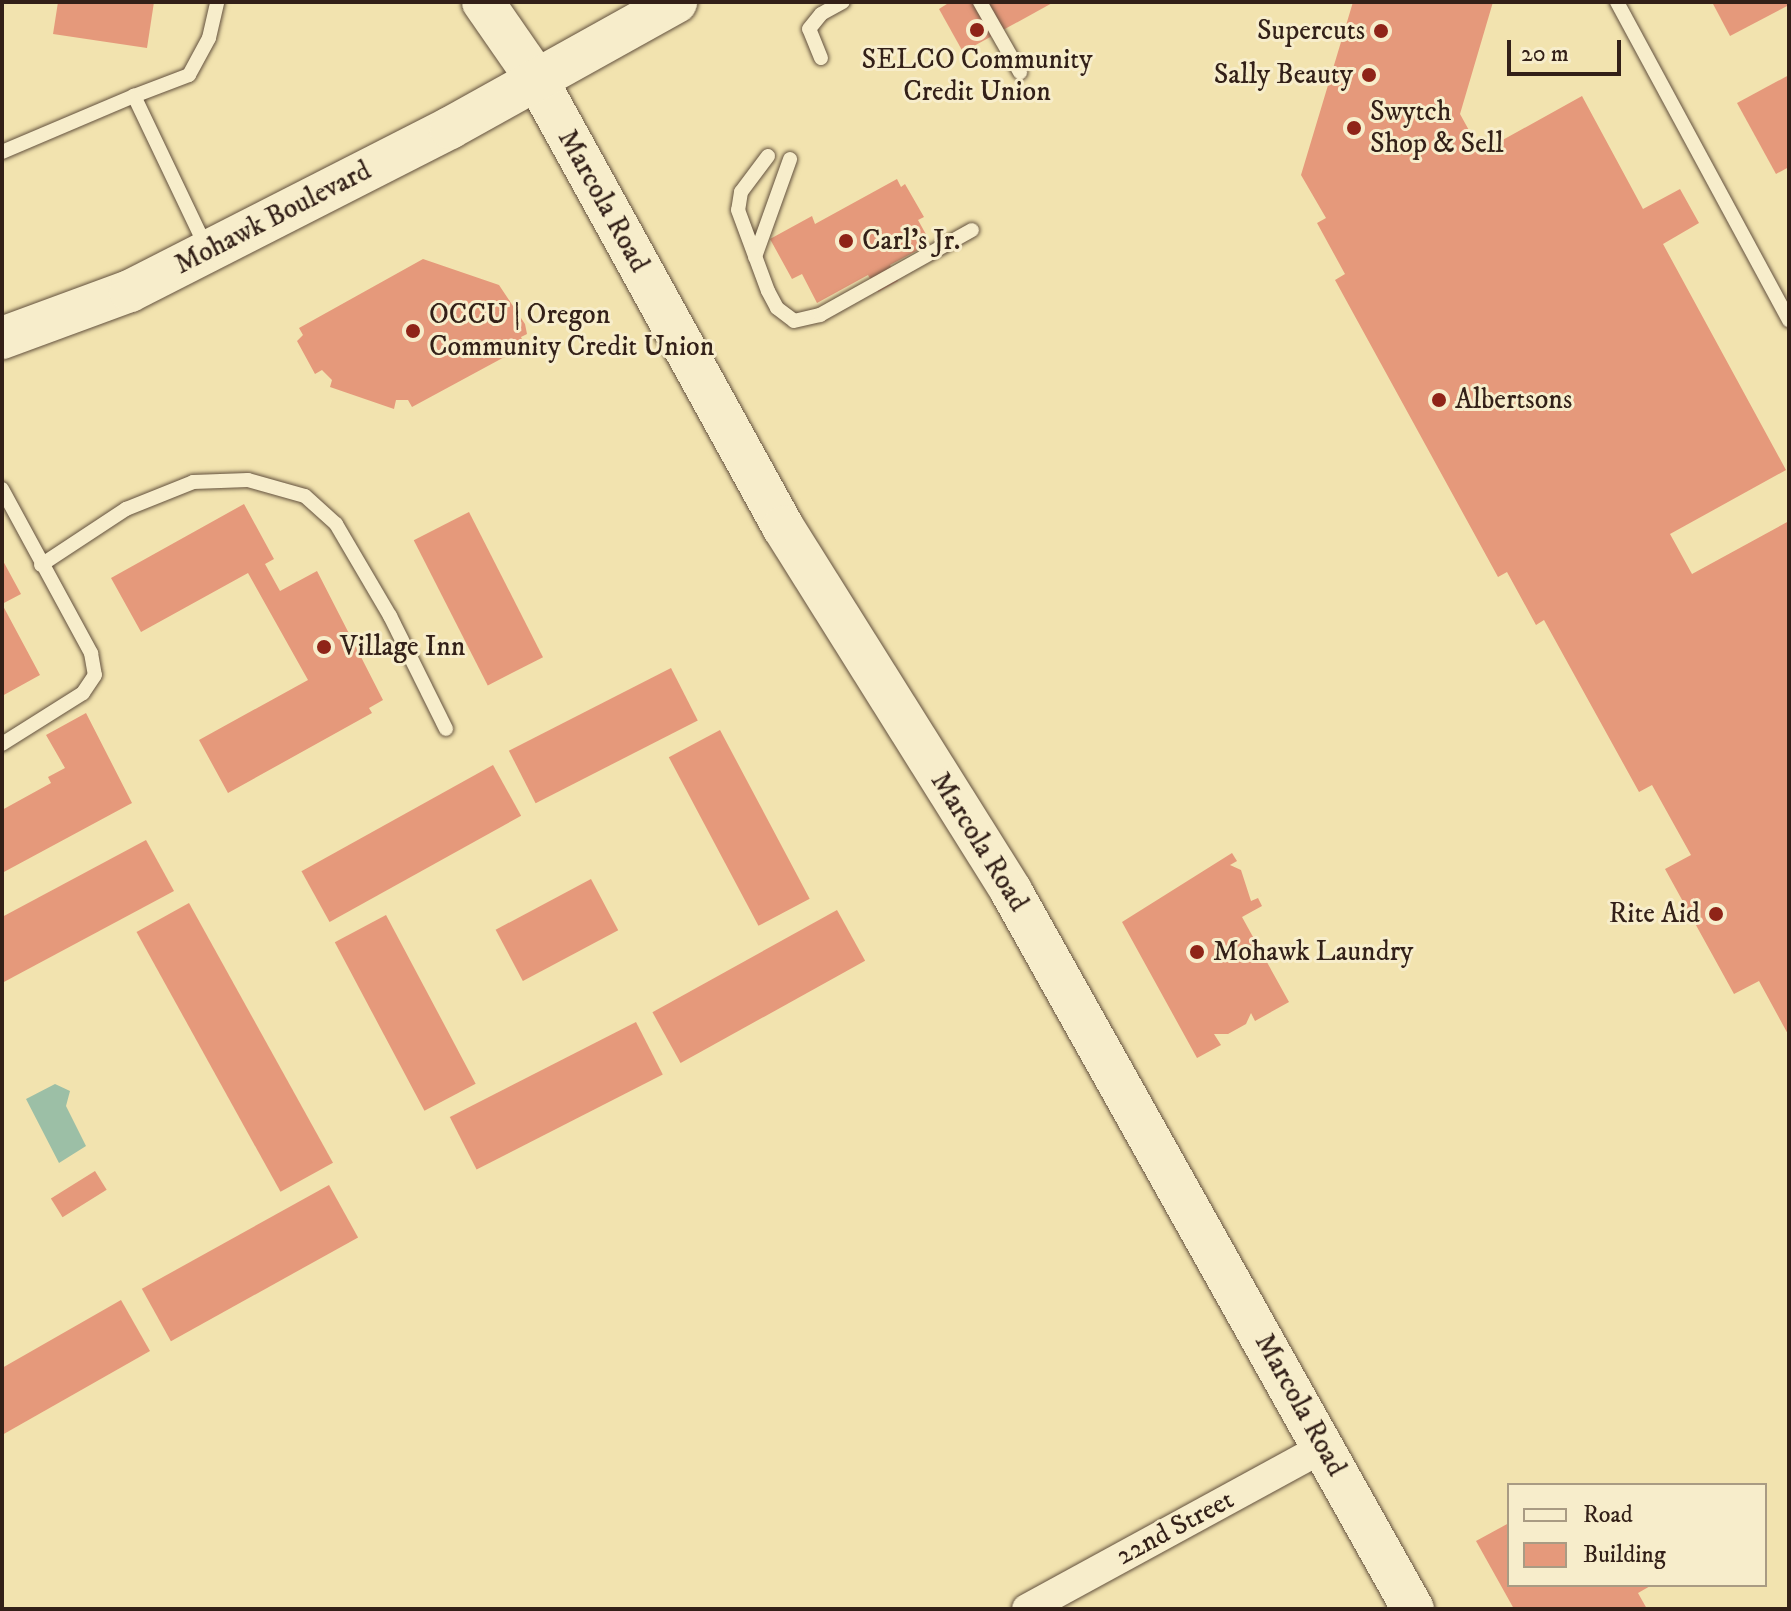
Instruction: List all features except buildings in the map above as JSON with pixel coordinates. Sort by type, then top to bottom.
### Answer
[{"type":"main road","name":"Marcola Road","points":[[483,2],[537,80],[769,502],[1011,891],[1413,1609]]},
{"type":"main road","name":"Mohawk Boulevard","points":[[2,338],[130,291],[537,80],[676,2]]},
{"type":"street","name":"22nd Street","points":[[1027,1609],[1324,1447]]},
{"type":"lane","points":[[2,152],[189,75],[209,38],[217,2]]},
{"type":"lane","points":[[821,58],[809,29],[821,14],[843,2]]},
{"type":"lane","points":[[980,2],[1020,72]]},
{"type":"lane","points":[[1617,2],[1789,320]]},
{"type":"lane","points":[[134,96],[208,251]]},
{"type":"lane","points":[[768,156],[741,192],[738,210],[777,308],[785,317],[805,321],[972,230]]},
{"type":"lane","points":[[755,257],[790,159]]},
{"type":"lane","points":[[41,565],[126,509],[193,482],[248,480],[305,496],[336,524],[390,616],[446,729]]},
{"type":"lane","points":[[2,489],[91,653],[95,675],[83,693],[2,744]]},
{"type":"shaded area","points":[[55,1084],[70,1091],[66,1106],[86,1146],[59,1163],[26,1099]]},
{"type":"place","name":"SELCO Community Credit Union","points":[[977,30]]},
{"type":"place","name":"Supercuts","points":[[1381,31]]},
{"type":"place","name":"Sally Beauty","points":[[1369,75]]},
{"type":"place","name":"Swytch Shop & Sell","points":[[1354,128]]},
{"type":"place","name":"Carl's Jr.","points":[[846,241]]},
{"type":"place","name":"OCCU | Oregon Community Credit Union","points":[[413,331]]},
{"type":"place","name":"Albertsons","points":[[1439,400]]},
{"type":"place","name":"Village Inn","points":[[324,647]]},
{"type":"place","name":"Rite Aid","points":[[1716,914]]},
{"type":"place","name":"Mohawk Laundry","points":[[1197,952]]}]
